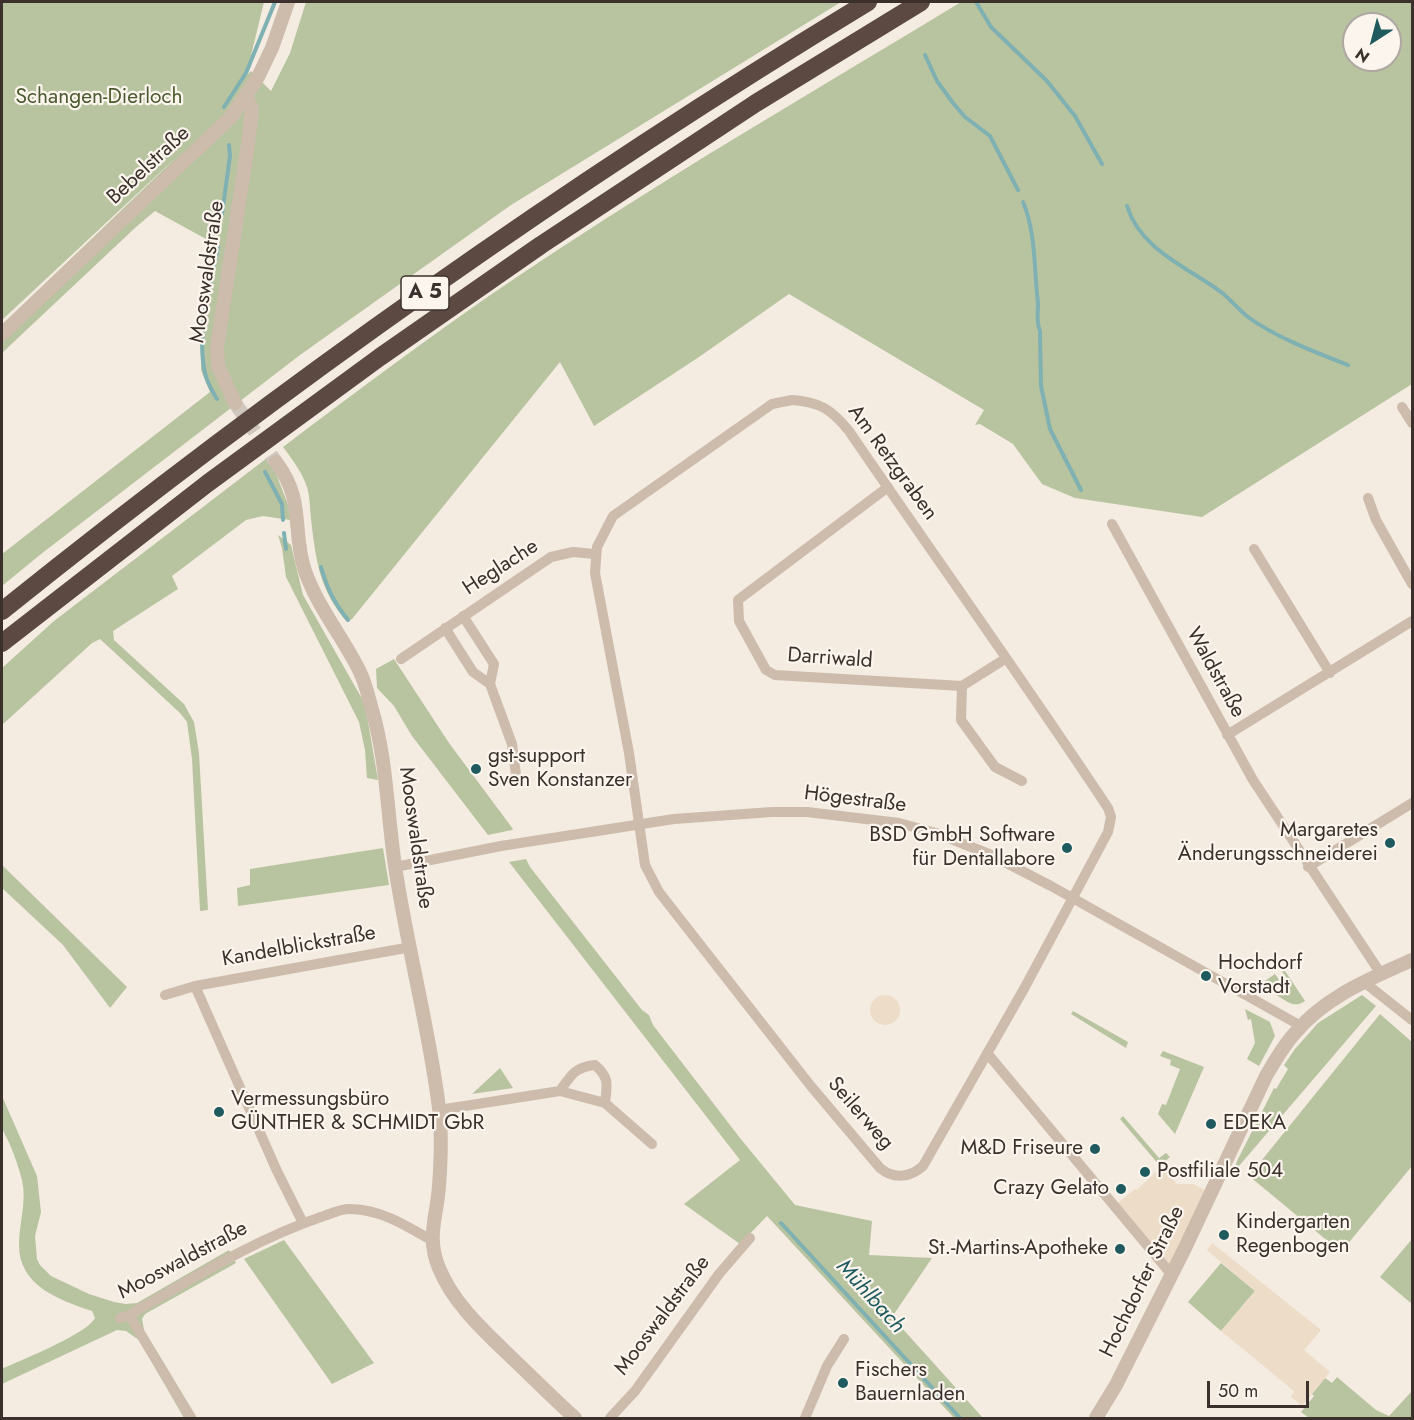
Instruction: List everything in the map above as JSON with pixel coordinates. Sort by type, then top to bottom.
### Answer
[{"type":"highway","name":"A 5","points":[[2,611],[103,530],[363,336],[522,225],[737,81],[868,2]]},
{"type":"highway","name":"A 5","points":[[2,643],[208,483],[399,344],[541,245],[756,103],[921,2]]},
{"type":"highway","points":[[2,650],[16,632]]},
{"type":"street","name":"Bebelstraße","points":[[2,334],[231,117],[258,77],[272,48],[288,2]]},
{"type":"street","name":"Mooswaldstraße","points":[[235,403],[218,366],[217,347],[248,144],[252,109],[246,96]]},
{"type":"street","points":[[231,117],[248,144]]},
{"type":"street","name":"Am Retzgraben","points":[[639,824],[630,753],[595,573],[595,554],[600,539],[613,516],[765,410],[780,401],[806,400],[822,405],[836,414],[849,430],[1005,659],[1038,702],[1108,808],[1111,817],[1108,832],[1073,898]]},
{"type":"street","points":[[1402,407],[1413,423]]},
{"type":"street","name":"Mooswaldstraße","points":[[276,462],[287,476],[294,493],[304,568],[313,593],[360,673],[381,745],[395,867],[439,1110],[441,1160],[438,1200],[431,1240],[439,1269],[452,1293],[483,1330],[575,1419]]},
{"type":"street","name":"Darriwald","points":[[888,487],[738,600],[739,621],[766,670],[775,675],[962,686]]},
{"type":"street","points":[[1368,498],[1377,520],[1413,584]]},
{"type":"street","name":"Waldstraße","points":[[1112,524],[1227,735],[1413,621]]},
{"type":"street","points":[[1254,549],[1330,673]]},
{"type":"street","name":"Heglache","points":[[401,659],[551,557],[573,552],[595,554]]},
{"type":"street","name":"Heglache","points":[[463,616],[494,664],[490,684],[512,744],[516,775]]},
{"type":"street","name":"Heglache","points":[[445,628],[473,672],[490,684]]},
{"type":"street","points":[[1005,659],[962,686],[961,720],[995,767],[1022,781]]},
{"type":"street","points":[[1227,735],[1308,867],[1381,974]]},
{"type":"street","points":[[1308,867],[1413,803]]},
{"type":"street","name":"Högestraße","points":[[395,867],[501,846],[674,819],[807,812],[899,823],[936,833],[989,854],[1073,898],[1301,1026]]},
{"type":"street","name":"Seilerweg","points":[[639,824],[645,865],[659,892],[810,1085],[885,1172],[900,1176],[914,1175],[923,1166],[1073,898]]},
{"type":"street","name":"Kandelblickstraße","points":[[165,996],[195,986],[411,947]]},
{"type":"street","name":"Hochdorfer Straße","points":[[1096,1419],[1116,1385],[1266,1076],[1279,1055],[1301,1026],[1334,998],[1413,960]]},
{"type":"street","points":[[1364,982],[1413,1020]]},
{"type":"street","points":[[195,986],[303,1223]]},
{"type":"street","points":[[987,1053],[1171,1274]]},
{"type":"street","points":[[560,1091],[571,1075],[581,1066],[595,1065],[603,1072],[608,1084],[605,1103]]},
{"type":"street","points":[[439,1110],[560,1091],[605,1103],[652,1144]]},
{"type":"street","name":"Mooswaldstraße","points":[[191,1419],[125,1317],[233,1257],[303,1223],[348,1208],[375,1212],[396,1219],[431,1240]]},
{"type":"street","name":"Mooswaldstraße","points":[[610,1419],[635,1391],[719,1274],[750,1238]]},
{"type":"street","points":[[805,1419],[827,1366],[844,1339]]},
{"type":"green space","name":"Schangen-Dierloch","points":[[2,2],[264,2],[246,76],[251,71],[271,91],[290,53],[306,2],[841,2],[511,205],[300,355],[2,586],[2,554],[210,392],[201,370],[201,329],[215,244],[155,211],[2,353],[2,325],[183,151],[2,320]]},
{"type":"green space","points":[[961,2],[1412,2],[1412,384],[1202,517],[1075,498],[1042,484],[1013,444],[980,424],[975,425],[984,410],[789,294],[594,426],[560,362],[352,619],[347,622],[330,598],[320,574],[307,487],[300,471],[283,447],[384,371],[521,274],[707,156]]},
{"type":"green space","points":[[267,458],[273,466],[291,512],[290,520],[263,516],[246,520],[172,576],[178,589],[113,631],[114,640],[184,704],[194,722],[199,753],[208,910],[200,911],[192,759],[187,722],[180,713],[100,639],[92,643],[2,725],[2,668],[54,621]]},
{"type":"green space","points":[[278,535],[291,545],[303,595],[365,704],[378,780],[367,778],[365,750],[359,722],[286,577]]},
{"type":"green space","points":[[394,659],[449,743],[512,830],[488,835],[412,736],[394,706],[377,688],[376,669]]},
{"type":"green space","points":[[383,848],[389,885],[238,906],[237,888],[250,885],[250,869]]},
{"type":"green space","points":[[526,859],[642,1010],[649,1015],[653,1025],[740,1138],[795,1205],[872,1221],[869,1255],[932,1258],[892,1317],[983,1418],[954,1418],[767,1216],[740,1244],[684,1204],[740,1160],[509,862]]},
{"type":"green space","points":[[2,865],[127,987],[110,1008],[63,945],[2,888]]},
{"type":"green space","points":[[1283,968],[1305,1001],[1297,1004],[1290,1003],[1276,995],[1281,992],[1278,987],[1274,989],[1262,983],[1275,974],[1281,983],[1287,979],[1281,970]]},
{"type":"green space","points":[[1362,995],[1376,1006],[1233,1173],[1274,1088],[1276,1089],[1288,1069],[1284,1065],[1295,1049],[1318,1023]]},
{"type":"green space","points":[[1245,1009],[1270,1022],[1275,1036],[1259,1066],[1247,1059],[1255,1043],[1251,1019],[1248,1020]]},
{"type":"green space","points":[[1073,1011],[1128,1042],[1126,1048],[1071,1014]]},
{"type":"green space","points":[[1380,1014],[1412,1042],[1412,1166],[1341,1252],[1249,1176]]},
{"type":"green space","points":[[1163,1051],[1204,1067],[1175,1134],[1158,1114],[1162,1104],[1166,1105],[1180,1069],[1170,1065],[1171,1060],[1160,1056]]},
{"type":"green space","points":[[500,1068],[513,1088],[472,1094]]},
{"type":"green space","points":[[2,1096],[37,1176],[41,1212],[35,1236],[37,1259],[51,1276],[89,1294],[114,1302],[137,1303],[229,1250],[236,1263],[145,1314],[142,1319],[144,1330],[197,1418],[184,1418],[139,1340],[126,1331],[117,1330],[2,1384],[2,1369],[67,1339],[95,1318],[92,1311],[67,1302],[43,1289],[26,1271],[19,1245],[23,1204],[22,1180],[2,1128]]},
{"type":"green space","points":[[1123,1116],[1159,1158],[1166,1153],[1170,1157],[1160,1166],[1120,1119]]},
{"type":"green space","points":[[1412,1239],[1412,1304],[1380,1277]]},
{"type":"green space","points":[[284,1240],[374,1363],[332,1384],[244,1259]]},
{"type":"green space","points":[[1221,1263],[1255,1291],[1221,1331],[1188,1302]]},
{"type":"green space","points":[[1337,1377],[1376,1410],[1389,1416],[1412,1391],[1412,1418],[1309,1418],[1301,1412],[1325,1378],[1332,1383]]},
{"type":"shaded area","points":[[885,995],[896,999],[900,1010],[896,1021],[885,1025],[874,1021],[870,1010],[874,999]]},
{"type":"shaded area","points":[[1158,1170],[1167,1172],[1177,1184],[1193,1184],[1211,1193],[1171,1274],[1114,1206],[1135,1189],[1137,1190]]},
{"type":"shaded area","points":[[1212,1243],[1321,1330],[1304,1350],[1330,1372],[1302,1406],[1291,1397],[1294,1391],[1221,1331],[1255,1291],[1207,1250]]},
{"type":"waterway","points":[[224,107],[246,73],[275,2]]},
{"type":"waterway","points":[[976,2],[991,27],[1047,81],[1075,116],[1102,164]]},
{"type":"waterway","points":[[925,55],[937,81],[953,103],[965,117],[990,136],[1018,190]]},
{"type":"waterway","points":[[222,214],[230,156],[229,145]]},
{"type":"waterway","points":[[1023,202],[1034,251],[1040,331],[1041,386],[1050,429],[1081,490]]},
{"type":"waterway","points":[[1127,206],[1133,221],[1153,246],[1221,292],[1248,317],[1283,338],[1348,365]]},
{"type":"waterway","points":[[217,399],[206,377],[202,342],[205,310],[218,247]]},
{"type":"waterway","points":[[265,472],[282,504],[283,520]]},
{"type":"waterway","points":[[284,533],[286,549]]},
{"type":"waterway","points":[[321,567],[332,595],[348,620]]},
{"type":"waterway","name":"Mühlbach","points":[[781,1223],[960,1418]]},
{"type":"tunnel","points":[[235,403],[276,462]]},
{"type":"place","name":"gst-support Sven Konstanzer","points":[[476,769]]},
{"type":"place","name":"Margaretes Änderungsschneiderei","points":[[1390,843]]},
{"type":"place","name":"BSD GmbH Software für Dentallabore","points":[[1067,848]]},
{"type":"place","name":"Hochdorf Vorstadt","points":[[1206,976]]},
{"type":"place","name":"Vermessungsbüro GÜNTHER & SCHMIDT GbR","points":[[219,1112]]},
{"type":"place","name":"EDEKA","points":[[1211,1124]]},
{"type":"place","name":"M&D Friseure","points":[[1095,1149]]},
{"type":"place","name":"Postfiliale 504","points":[[1145,1172]]},
{"type":"place","name":"Crazy Gelato","points":[[1121,1189]]},
{"type":"place","name":"Kindergarten Regenbogen","points":[[1224,1235]]},
{"type":"place","name":"St.-Martins-Apotheke","points":[[1120,1249]]},
{"type":"place","name":"Fischers Bauernladen","points":[[843,1383]]}]
